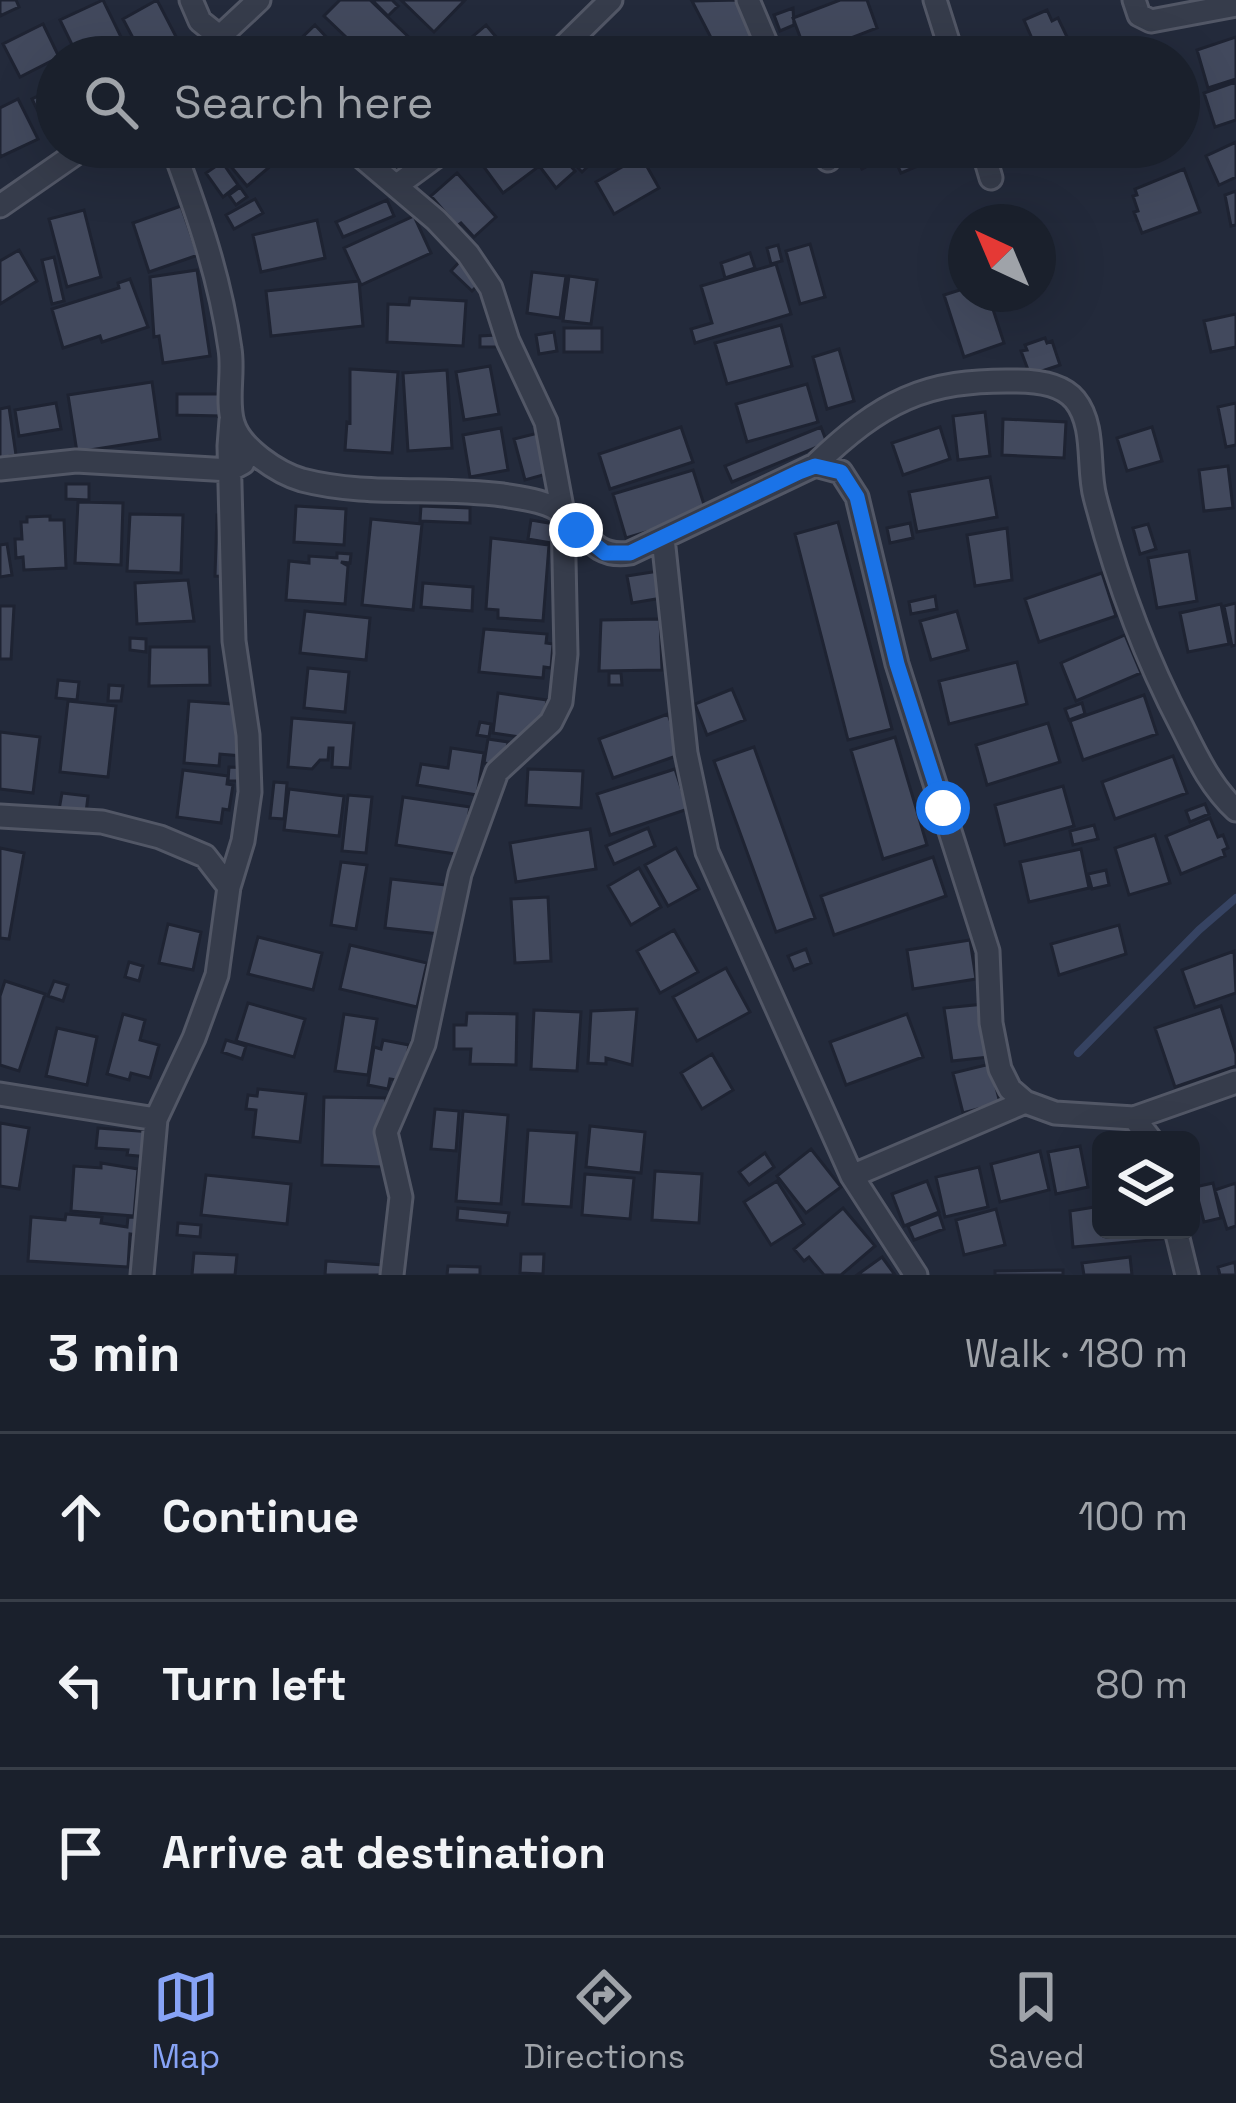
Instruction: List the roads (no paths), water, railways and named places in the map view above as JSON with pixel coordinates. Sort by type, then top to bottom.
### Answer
[{"type":"street","points":[[191,0],[200,20],[219,36]]},
{"type":"street","points":[[221,36],[259,0]]},
{"type":"street","points":[[574,36],[611,0]]},
{"type":"street","points":[[748,0],[763,36]]},
{"type":"street","points":[[935,0],[946,36]]},
{"type":"street","points":[[1133,0],[1139,15],[1151,22],[1236,3]]},
{"type":"street","points":[[0,206],[55,168]]},
{"type":"street","points":[[142,1275],[156,1119],[217,975],[229,887],[243,841],[250,792],[248,735],[234,641],[231,355],[213,255],[181,168]]},
{"type":"street","points":[[374,168],[468,254],[491,288],[508,341],[546,422],[563,513],[566,654],[561,702],[551,722],[497,772],[460,874],[424,1044],[386,1132],[401,1197],[392,1275]]},
{"type":"street","points":[[395,186],[420,168]]},
{"type":"street","points":[[988,168],[991,178]]},
{"type":"street","points":[[231,420],[244,441],[297,479],[347,488],[468,490],[522,498],[563,513],[597,549],[615,556],[815,466],[848,434],[905,397],[962,381],[1023,381],[1065,391],[1086,422],[1093,491],[1127,609],[1207,776],[1236,810]]},
{"type":"street","points":[[0,470],[76,461],[230,470],[260,455]]},
{"type":"street","points":[[815,466],[841,472],[857,497],[897,664],[988,951],[991,1022],[1000,1069],[1010,1089],[1025,1102],[1055,1113],[1134,1118],[1236,1082]]},
{"type":"street","points":[[663,538],[686,753],[706,852],[852,1176],[916,1275]]},
{"type":"street","points":[[0,816],[101,822],[160,837],[205,856],[229,887]]},
{"type":"street","points":[[205,856],[243,841]]},
{"type":"street","points":[[0,1094],[156,1119]]},
{"type":"street","points":[[852,1176],[1025,1102]]},
{"type":"street","points":[[1134,1118],[1144,1131]]},
{"type":"street","points":[[1178,1239],[1187,1275]]},
{"type":"waterway","points":[[1078,1053],[1236,898]]}]
